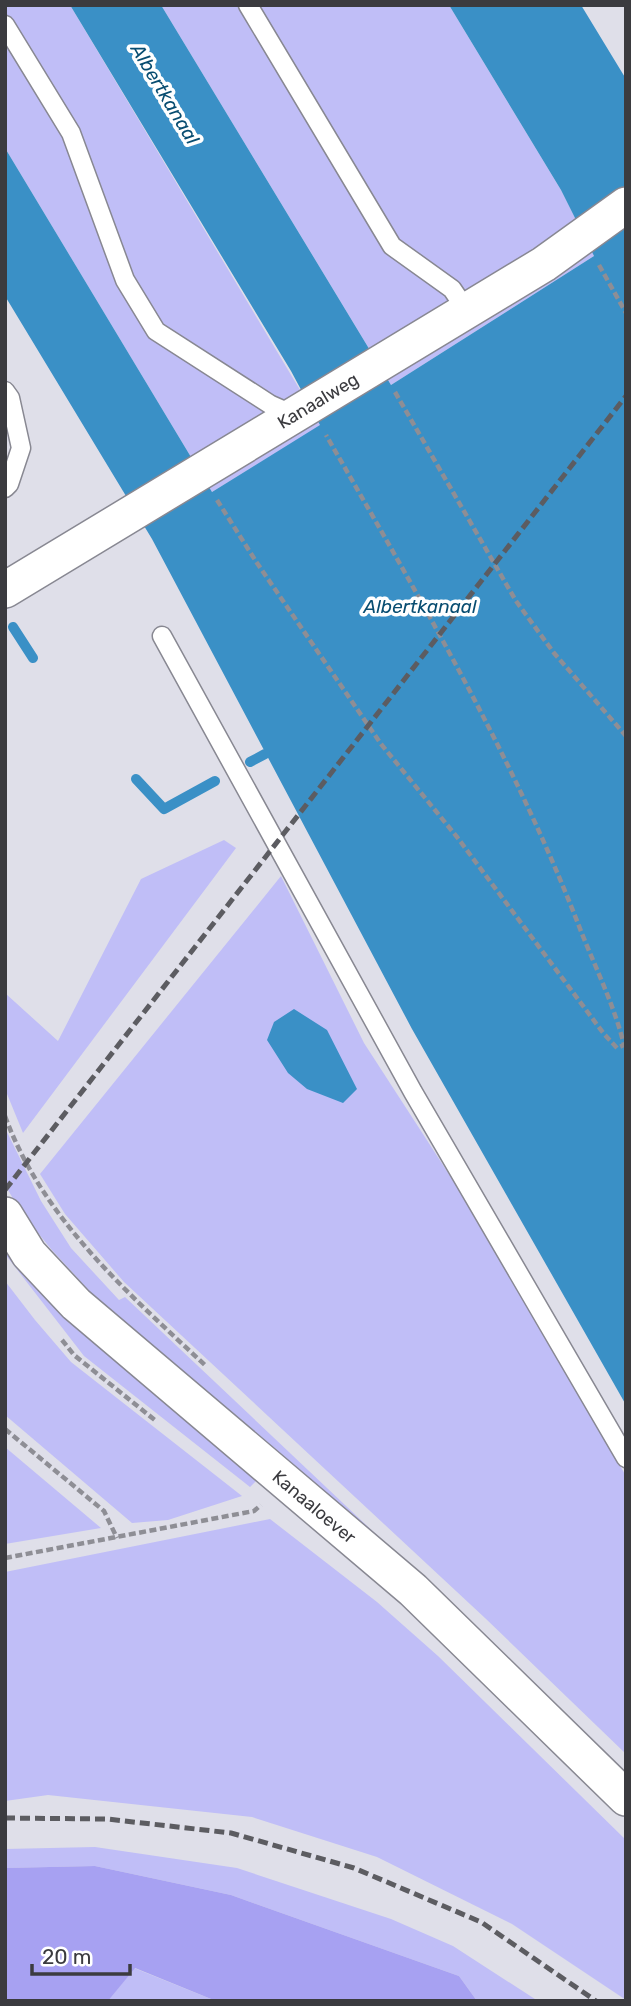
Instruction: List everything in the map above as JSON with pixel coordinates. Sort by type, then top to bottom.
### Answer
[{"type":"street","name":"Kanaalweg","points":[[5,590],[74,548],[307,420],[467,311],[544,264],[626,205]]},
{"type":"street","name":"Kanaaloever","points":[[5,1215],[29,1254],[76,1304],[413,1590],[626,1798]]},
{"type":"lane","points":[[248,5],[392,246],[452,289],[467,311]]},
{"type":"lane","points":[[5,24],[71,133],[125,280],[156,331],[271,405],[307,420]]},
{"type":"lane","points":[[5,390],[10,398],[21,448],[9,484],[5,488]]},
{"type":"lane","points":[[162,636],[413,1092],[626,1458]]},
{"type":"path","points":[[594,257],[626,313]]},
{"type":"path","points":[[391,385],[516,601],[554,653],[626,736]]},
{"type":"path","points":[[212,492],[257,564],[381,744],[457,836],[604,1034],[617,1048],[624,1045],[553,859],[508,766],[437,629],[307,420]]},
{"type":"path","points":[[5,1429],[104,1511],[117,1538]]},
{"type":"path","points":[[5,1558],[254,1511],[285,1483]]},
{"type":"shaded area","points":[[5,5],[70,5],[321,425],[212,492],[5,148]]},
{"type":"shaded area","points":[[161,5],[449,5],[561,190],[594,256],[391,385]]},
{"type":"shaded area","points":[[224,840],[236,848],[23,1133],[5,1089],[5,993],[58,1041],[141,879]]},
{"type":"shaded area","points":[[281,876],[364,1043],[465,1199],[626,1476],[626,1754],[485,1618],[124,1282],[65,1214],[40,1174]]},
{"type":"shaded area","points":[[5,1128],[41,1201],[71,1248],[119,1300],[125,1297],[400,1557],[104,1307],[51,1249],[21,1212],[5,1185]]},
{"type":"shaded area","points":[[5,1242],[258,1479],[250,1487],[84,1356],[5,1254]]},
{"type":"shaded area","points":[[5,1281],[71,1362],[242,1496],[168,1520],[132,1523],[5,1415]]},
{"type":"shaded area","points":[[5,1447],[101,1528],[5,1544]]},
{"type":"shaded area","points":[[270,1519],[377,1602],[438,1656],[626,1840],[626,2000],[512,1924],[377,1857],[252,1817],[48,1795],[5,1801],[5,1572]]},
{"type":"shaded area","points":[[95,1847],[237,1868],[391,1919],[453,1946],[538,2001],[477,2001],[459,1976],[231,1895],[95,1866],[5,1868],[5,1849]]},
{"type":"shaded area","points":[[95,1866],[231,1895],[459,1976],[477,2001],[216,2001],[135,1968],[108,2001],[5,2001],[5,1868]]},
{"type":"shaded area","points":[[134,1968],[216,2001],[108,2001]]},
{"type":"water","name":"Albertkanaal","points":[[70,5],[161,5],[391,385],[594,256],[561,190],[449,5],[581,5],[626,79],[626,1405],[412,1029],[152,539],[5,296],[5,148],[212,492],[320,425],[291,371]]},
{"type":"water","points":[[294,1009],[327,1030],[357,1089],[343,1103],[307,1089],[288,1073],[267,1040],[274,1022]]},
{"type":"waterway","points":[[13,627],[33,658]]},
{"type":"waterway","points":[[250,762],[265,754]]},
{"type":"waterway","points":[[136,779],[164,809],[215,781]]},
{"type":"railway","points":[[5,1190],[626,396]]},
{"type":"railway","points":[[5,1818],[107,1819],[231,1833],[354,1868],[481,1922],[596,2001]]}]
